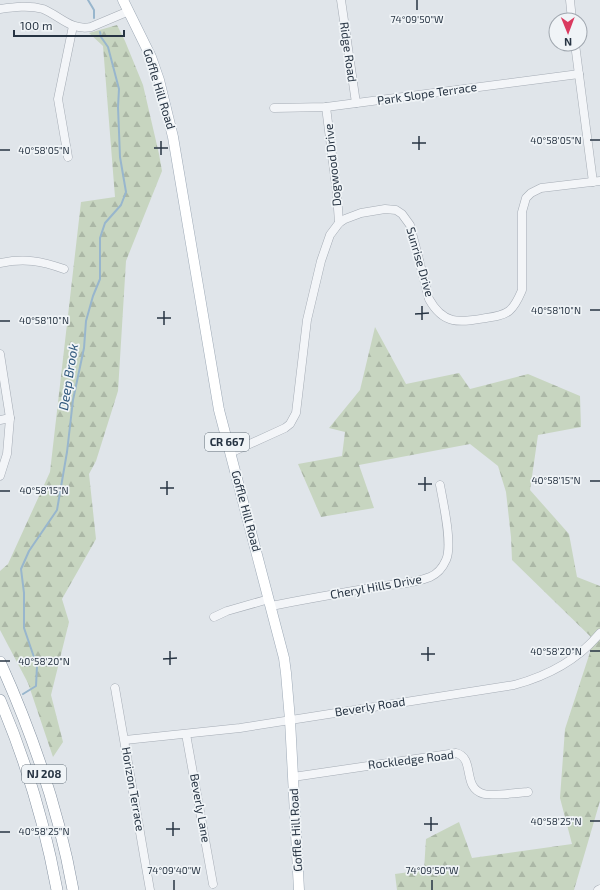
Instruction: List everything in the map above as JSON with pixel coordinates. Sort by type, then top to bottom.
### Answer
[{"type":"highway","name":"NJ 208","points":[[0,662],[20,708],[46,780],[60,832],[73,890]]},
{"type":"highway","name":"NJ 208","points":[[0,700],[31,785],[57,890]]},
{"type":"main road","name":"Goffle Hill Road","points":[[123,0],[151,57],[159,80],[173,137],[219,410],[270,602],[286,673],[299,890]]},
{"type":"street","name":"Ridge Road","points":[[341,0],[356,103]]},
{"type":"street","points":[[570,0],[571,12]]},
{"type":"street","points":[[0,9],[19,7],[37,8],[44,10],[73,26],[84,28],[91,27],[129,11]]},
{"type":"street","points":[[68,157],[58,99],[73,26]]},
{"type":"street","points":[[576,52],[597,182]]},
{"type":"street","name":"Park Slope Terrace","points":[[274,108],[326,107],[579,74]]},
{"type":"street","name":"Dogwood Drive","points":[[326,107],[337,194],[339,223]]},
{"type":"street","name":"Sunrise Drive","points":[[339,223],[361,213],[385,208],[396,210],[410,225],[429,300],[438,313],[451,320],[461,322],[496,316],[509,310],[515,305],[522,290],[522,212],[526,198],[531,193],[541,188],[597,182]]},
{"type":"street","points":[[230,453],[285,428],[296,413],[309,313],[321,261],[330,235],[339,223]]},
{"type":"street","points":[[0,263],[27,260],[45,263],[64,269]]},
{"type":"street","points":[[0,354],[10,418],[7,454],[0,476]]},
{"type":"street","points":[[0,420],[10,418]]},
{"type":"street","name":"Cheryl Hills Drive","points":[[214,617],[228,610],[270,602],[415,581],[430,577],[440,570],[446,560],[448,548],[440,485]]},
{"type":"street","name":"Beverly Road","points":[[125,740],[226,730],[500,687],[527,681],[540,677],[567,663],[586,648],[600,633]]},
{"type":"street","name":"Horizon Terrace","points":[[115,688],[150,890]]},
{"type":"street","name":"Beverly Lane","points":[[186,734],[213,884]]},
{"type":"street","name":"Rockledge Road","points":[[293,777],[456,753],[463,756],[466,760],[470,781],[478,791],[489,795],[528,792]]},
{"type":"green space","points":[[117,25],[143,85],[162,171],[126,261],[118,391],[96,461],[89,474],[96,539],[62,599],[69,622],[51,695],[63,742],[53,757],[28,683],[0,630],[0,571],[8,564],[50,472],[81,202],[115,197],[103,46],[89,33]]},
{"type":"green space","points":[[375,327],[406,384],[459,373],[470,389],[528,374],[580,396],[581,427],[538,435],[530,490],[569,534],[577,577],[600,586],[600,801],[574,890],[397,890],[395,874],[424,870],[426,839],[459,822],[472,858],[572,844],[560,798],[565,729],[594,640],[512,560],[506,492],[498,466],[470,444],[359,465],[374,508],[321,517],[298,464],[342,456],[345,432],[329,428],[360,390]]},
{"type":"waterway","name":"Deep Brook","points":[[88,0],[94,10],[94,18]]},
{"type":"waterway","name":"Deep Brook","points":[[23,694],[36,686],[37,666],[24,628],[24,593],[21,569],[29,551],[57,510],[67,452],[73,400],[84,348],[86,321],[93,296],[100,279],[100,238],[105,223],[121,205],[126,192],[120,157],[118,107],[119,89],[108,47],[101,37],[100,32]]}]
